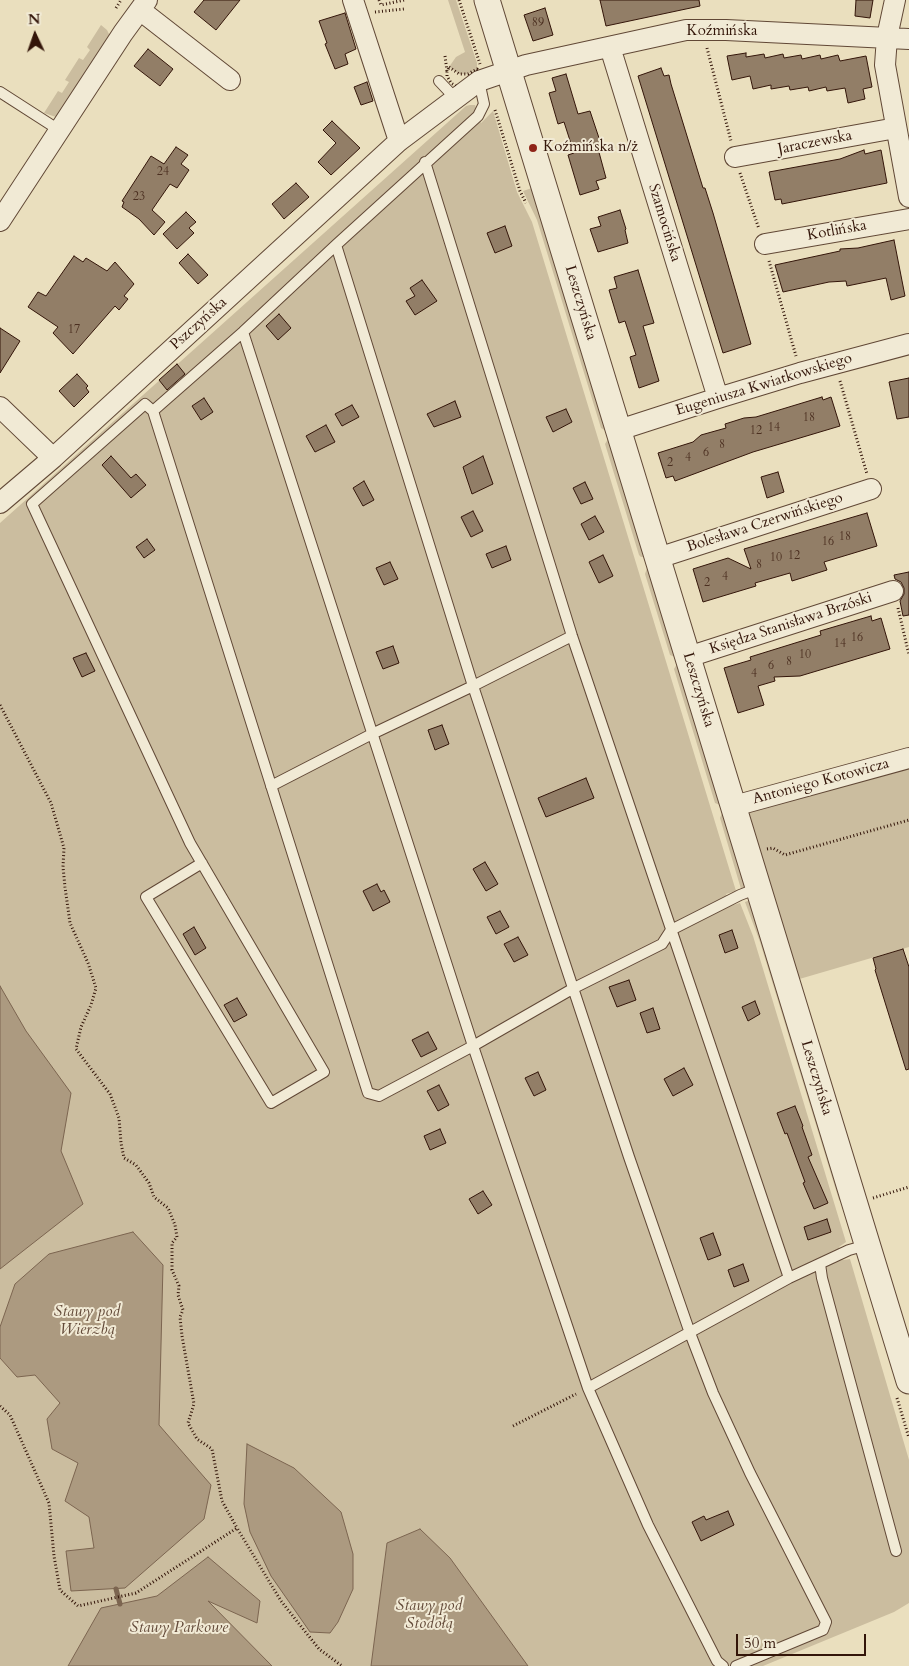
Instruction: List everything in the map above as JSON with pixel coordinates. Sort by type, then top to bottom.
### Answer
[{"type":"street","name":"Leszczyńska","points":[[487,0],[909,1380]]},
{"type":"street","points":[[895,0],[887,37],[885,65],[909,197]]},
{"type":"street","points":[[354,2],[400,142]]},
{"type":"street","points":[[0,221],[143,5],[230,80]]},
{"type":"street","name":"Koźmińska","points":[[509,71],[526,65],[686,30],[909,39]]},
{"type":"street","name":"Szamocińska","points":[[610,48],[718,398]]},
{"type":"street","name":"Pszczyńska","points":[[0,503],[53,458],[400,142],[479,81],[509,71]]},
{"type":"street","name":"Jaraczewska","points":[[735,157],[896,128]]},
{"type":"street","name":"Kotlińska","points":[[765,244],[909,219]]},
{"type":"street","name":"Eugeniusza Kwiatkowskiego","points":[[619,430],[800,373],[909,344]]},
{"type":"street","points":[[0,407],[53,458]]},
{"type":"street","name":"Bolesława Czerwińskiego","points":[[658,558],[872,489]]},
{"type":"street","name":"Księdza Stanisława Brzóski","points":[[688,657],[894,591]]},
{"type":"street","name":"Antoniego Kotowicza","points":[[734,806],[909,758]]},
{"type":"lane","points":[[439,81],[455,98]]},
{"type":"lane","points":[[153,411],[243,332],[478,116],[484,104],[479,81]]},
{"type":"lane","points":[[0,92],[59,130]]},
{"type":"lane","points":[[426,162],[572,636],[789,1278]]},
{"type":"lane","points":[[336,245],[473,686],[629,1158],[690,1333],[713,1393],[750,1473],[826,1622],[823,1630],[736,1666]]},
{"type":"lane","points":[[243,332],[473,1046],[588,1388],[648,1525],[717,1661],[723,1666]]},
{"type":"lane","points":[[202,864],[146,897],[270,1103],[324,1072],[190,843],[32,504],[145,404],[153,411],[368,1093],[379,1096],[473,1046],[574,988],[662,944],[671,930],[740,895],[758,888]]},
{"type":"lane","points":[[271,786],[572,636]]},
{"type":"lane","points":[[588,1388],[789,1278],[854,1248],[867,1245]]},
{"type":"lane","points":[[820,1264],[824,1286],[896,1551]]},
{"type":"path","points":[[380,0],[381,6],[404,0]]},
{"type":"path","points":[[354,2],[376,13],[404,10]]},
{"type":"path","points":[[703,30],[735,157],[765,244],[800,373]]},
{"type":"path","points":[[835,363],[872,489]]},
{"type":"path","points":[[894,591],[909,655]]},
{"type":"path","points":[[0,705],[51,803],[64,848],[64,874],[70,923],[88,963],[96,988],[81,1027],[76,1050],[110,1094],[119,1118],[124,1158],[136,1165],[149,1183],[154,1197],[168,1208],[175,1225],[177,1237],[172,1243],[172,1270],[179,1286],[178,1296],[183,1310],[180,1317],[182,1336],[194,1404],[188,1423],[197,1439],[212,1449],[222,1501],[281,1601],[319,1649],[342,1666]]},
{"type":"path","points":[[761,850],[773,848],[785,855],[909,820]]},
{"type":"path","points":[[855,1202],[909,1187]]},
{"type":"path","points":[[513,1426],[588,1388]]},
{"type":"path","points":[[0,1406],[10,1415],[49,1503],[54,1556],[60,1590],[78,1606],[136,1593],[237,1528]]},
{"type":"shaded area","points":[[448,0],[456,0],[477,63],[477,69],[468,74],[459,74],[449,67],[456,57],[465,52]]},
{"type":"shaded area","points":[[101,25],[110,36],[56,117],[44,113],[58,91],[62,93],[69,82],[65,80],[79,58],[83,60],[90,50],[87,47]]},
{"type":"shaded area","points":[[475,105],[481,123],[493,111],[517,192],[532,222],[736,891],[726,894],[730,906],[740,903],[753,936],[846,1242],[839,1247],[843,1260],[850,1259],[909,1460],[909,1603],[894,1612],[763,1666],[0,1666],[0,523],[466,106]]},
{"type":"shaded area","points":[[535,187],[606,431],[601,428],[537,220],[523,191]]},
{"type":"shaded area","points":[[608,439],[648,557],[641,557],[639,555],[605,444]]},
{"type":"shaded area","points":[[650,566],[675,657],[670,655],[645,574]]},
{"type":"shaded area","points":[[677,664],[720,805],[715,803],[674,669]]},
{"type":"shaded area","points":[[909,767],[909,947],[796,980],[745,809]]},
{"type":"shaded area","points":[[722,813],[749,887],[741,889],[720,818]]},
{"type":"shaded area","points":[[753,899],[842,1202],[839,1200],[760,942],[745,902]]},
{"type":"water","points":[[0,986],[26,1031],[71,1093],[61,1151],[83,1204],[0,1269]]},
{"type":"water","name":"Stawy pod Wierzbą","points":[[133,1232],[163,1265],[159,1425],[211,1485],[204,1519],[125,1588],[71,1591],[66,1551],[94,1548],[89,1517],[65,1501],[78,1463],[52,1449],[47,1419],[60,1403],[35,1375],[17,1377],[0,1358],[0,1327],[15,1284],[49,1254]]},
{"type":"water","name":"Stawy pod Stodołą","points":[[247,1444],[294,1468],[341,1512],[353,1554],[353,1589],[338,1622],[330,1633],[310,1632],[271,1576],[250,1532],[244,1504]]},
{"type":"water","name":"Stawy pod Stodołą","points":[[420,1529],[450,1558],[528,1666],[371,1666],[387,1543]]},
{"type":"water","name":"Stawy Parkowe","points":[[208,1557],[260,1601],[257,1623],[208,1601],[272,1666],[68,1666],[101,1608],[157,1596]]},
{"type":"building","points":[[204,0],[240,0],[216,30],[194,12]]},
{"type":"building","points":[[600,0],[699,0],[700,6],[606,26]]},
{"type":"building","points":[[856,0],[873,0],[870,18],[855,16]]},
{"type":"building","points":[[545,8],[553,35],[533,41],[524,15]]},
{"type":"building","points":[[345,13],[356,49],[345,54],[348,64],[335,69],[325,44],[327,43],[319,21]]},
{"type":"building","points":[[148,49],[173,69],[160,86],[134,66]]},
{"type":"building","points":[[746,53],[746,57],[764,54],[765,58],[783,54],[784,58],[801,55],[802,59],[820,55],[821,59],[838,55],[840,61],[866,56],[872,87],[863,89],[865,99],[848,103],[845,88],[827,91],[826,87],[809,91],[808,87],[790,90],[789,86],[771,89],[771,85],[753,89],[750,76],[732,80],[727,56]]},
{"type":"building","points":[[661,68],[664,76],[669,75],[703,188],[705,188],[713,213],[751,344],[723,353],[638,76]]},
{"type":"building","points":[[566,74],[578,114],[590,111],[601,144],[597,145],[606,178],[596,181],[599,189],[580,195],[568,155],[574,153],[564,122],[558,124],[549,93],[556,91],[552,78]]},
{"type":"building","points":[[367,82],[373,101],[361,105],[354,87]]},
{"type":"building","points":[[332,121],[360,148],[331,175],[318,162],[336,143],[323,130]]},
{"type":"building","points":[[176,147],[188,155],[181,164],[189,170],[177,188],[170,184],[152,210],[165,222],[154,235],[139,219],[122,207],[124,202],[122,201],[151,156],[164,164]]},
{"type":"building","points":[[864,150],[865,154],[881,150],[887,183],[782,204],[781,199],[775,200],[769,172],[840,159]]},
{"type":"building","points":[[296,183],[309,197],[284,219],[272,204]]},
{"type":"building","points":[[620,210],[628,243],[598,252],[590,229],[601,226],[598,217]]},
{"type":"building","points":[[186,212],[196,222],[189,228],[194,233],[177,249],[163,234]]},
{"type":"building","points":[[505,226],[512,246],[495,253],[487,233]]},
{"type":"building","points":[[894,240],[905,296],[891,300],[886,278],[847,286],[846,281],[829,282],[783,292],[775,265],[840,251],[840,249],[858,248]]},
{"type":"building","points":[[188,254],[208,275],[198,284],[179,263]]},
{"type":"building","points":[[74,256],[83,262],[86,258],[107,271],[115,262],[134,284],[124,296],[128,299],[119,310],[115,306],[73,354],[53,333],[58,327],[28,307],[38,292],[46,296]]},
{"type":"building","points":[[638,270],[654,323],[643,326],[659,381],[639,388],[630,357],[636,355],[625,321],[619,323],[609,290],[617,288],[614,277]]},
{"type":"building","points":[[422,280],[437,301],[415,315],[406,301],[415,296],[410,288]]},
{"type":"building","points":[[279,314],[291,328],[278,340],[266,326]]},
{"type":"building","points":[[0,328],[20,341],[0,373]]},
{"type":"building","points":[[177,364],[185,374],[167,390],[159,380]]},
{"type":"building","points":[[77,374],[88,386],[86,388],[89,392],[74,407],[59,391]]},
{"type":"building","points":[[909,378],[909,417],[897,419],[889,382]]},
{"type":"building","points":[[822,397],[823,400],[831,397],[840,426],[753,452],[675,481],[673,476],[666,478],[658,453],[693,442],[701,435],[726,428],[725,424],[744,418],[756,417]]},
{"type":"building","points":[[204,398],[213,412],[201,420],[192,406]]},
{"type":"building","points":[[455,401],[461,417],[434,427],[427,414]]},
{"type":"building","points":[[352,405],[359,417],[342,426],[335,414]]},
{"type":"building","points":[[566,409],[572,422],[553,432],[546,417]]},
{"type":"building","points":[[326,425],[335,442],[315,452],[306,436]]},
{"type":"building","points":[[111,456],[131,478],[136,474],[146,485],[131,498],[102,465]]},
{"type":"building","points":[[483,456],[493,484],[472,494],[463,467]]},
{"type":"building","points":[[778,472],[784,492],[767,498],[761,477]]},
{"type":"building","points":[[364,481],[374,500],[363,506],[353,488]]},
{"type":"building","points":[[585,482],[593,499],[581,504],[573,488]]},
{"type":"building","points":[[473,511],[483,531],[471,537],[461,517]]},
{"type":"building","points":[[867,513],[877,546],[824,562],[827,570],[792,581],[790,573],[755,583],[756,586],[703,602],[693,569],[728,558],[751,569],[744,549]]},
{"type":"building","points":[[595,516],[604,532],[589,540],[581,524]]},
{"type":"building","points":[[147,539],[155,550],[144,558],[136,547]]},
{"type":"building","points":[[506,546],[511,560],[492,568],[486,554]]},
{"type":"building","points":[[603,555],[613,576],[599,583],[589,562]]},
{"type":"building","points":[[390,562],[398,579],[384,585],[376,568]]},
{"type":"building","points":[[909,572],[909,615],[903,616],[900,601],[904,594],[904,588],[901,582],[895,579],[894,575]]},
{"type":"building","points":[[871,616],[872,621],[881,618],[890,649],[800,676],[774,677],[775,681],[758,686],[764,705],[738,713],[724,668],[751,660],[750,657],[821,635],[820,631]]},
{"type":"building","points":[[393,646],[399,663],[383,669],[376,652]]},
{"type":"building","points":[[86,653],[95,671],[82,677],[73,658]]},
{"type":"building","points":[[442,725],[449,744],[435,750],[428,730]]},
{"type":"building","points":[[586,778],[594,798],[546,817],[538,798]]},
{"type":"building","points":[[485,862],[498,884],[486,891],[473,869]]},
{"type":"building","points":[[377,884],[381,892],[384,890],[390,902],[373,911],[363,891]]},
{"type":"building","points":[[500,911],[509,927],[496,934],[487,917]]},
{"type":"building","points":[[194,927],[206,948],[195,955],[183,934]]},
{"type":"building","points":[[732,930],[738,948],[725,953],[719,935]]},
{"type":"building","points":[[518,937],[528,955],[514,962],[504,944]]},
{"type":"building","points":[[903,949],[909,967],[909,1069],[906,1070],[873,958]]},
{"type":"building","points":[[629,980],[636,1000],[617,1007],[609,987]]},
{"type":"building","points":[[237,998],[247,1015],[234,1022],[224,1005]]},
{"type":"building","points":[[755,1001],[760,1014],[748,1021],[742,1007]]},
{"type":"building","points":[[653,1008],[660,1029],[647,1033],[640,1013]]},
{"type":"building","points":[[428,1032],[437,1049],[421,1057],[412,1040]]},
{"type":"building","points":[[684,1068],[693,1085],[673,1096],[664,1079]]},
{"type":"building","points":[[538,1072],[546,1090],[534,1096],[525,1078]]},
{"type":"building","points":[[439,1085],[449,1105],[438,1111],[427,1091]]},
{"type":"building","points":[[795,1106],[812,1155],[808,1157],[828,1203],[814,1209],[803,1183],[805,1182],[787,1133],[785,1134],[777,1113]]},
{"type":"building","points":[[440,1129],[446,1143],[430,1150],[424,1136]]},
{"type":"building","points":[[483,1191],[492,1205],[478,1214],[469,1199]]},
{"type":"building","points":[[827,1219],[831,1232],[808,1240],[804,1227]]},
{"type":"building","points":[[713,1233],[721,1255],[708,1260],[700,1238]]},
{"type":"building","points":[[743,1264],[749,1281],[734,1287],[728,1270]]},
{"type":"building","points":[[728,1511],[734,1525],[701,1541],[692,1522],[704,1516],[706,1520]]},
{"type":"waterway","points":[[116,1589],[120,1604]]},
{"type":"place","name":"Koźmińska n/ż","points":[[533,148]]}]
